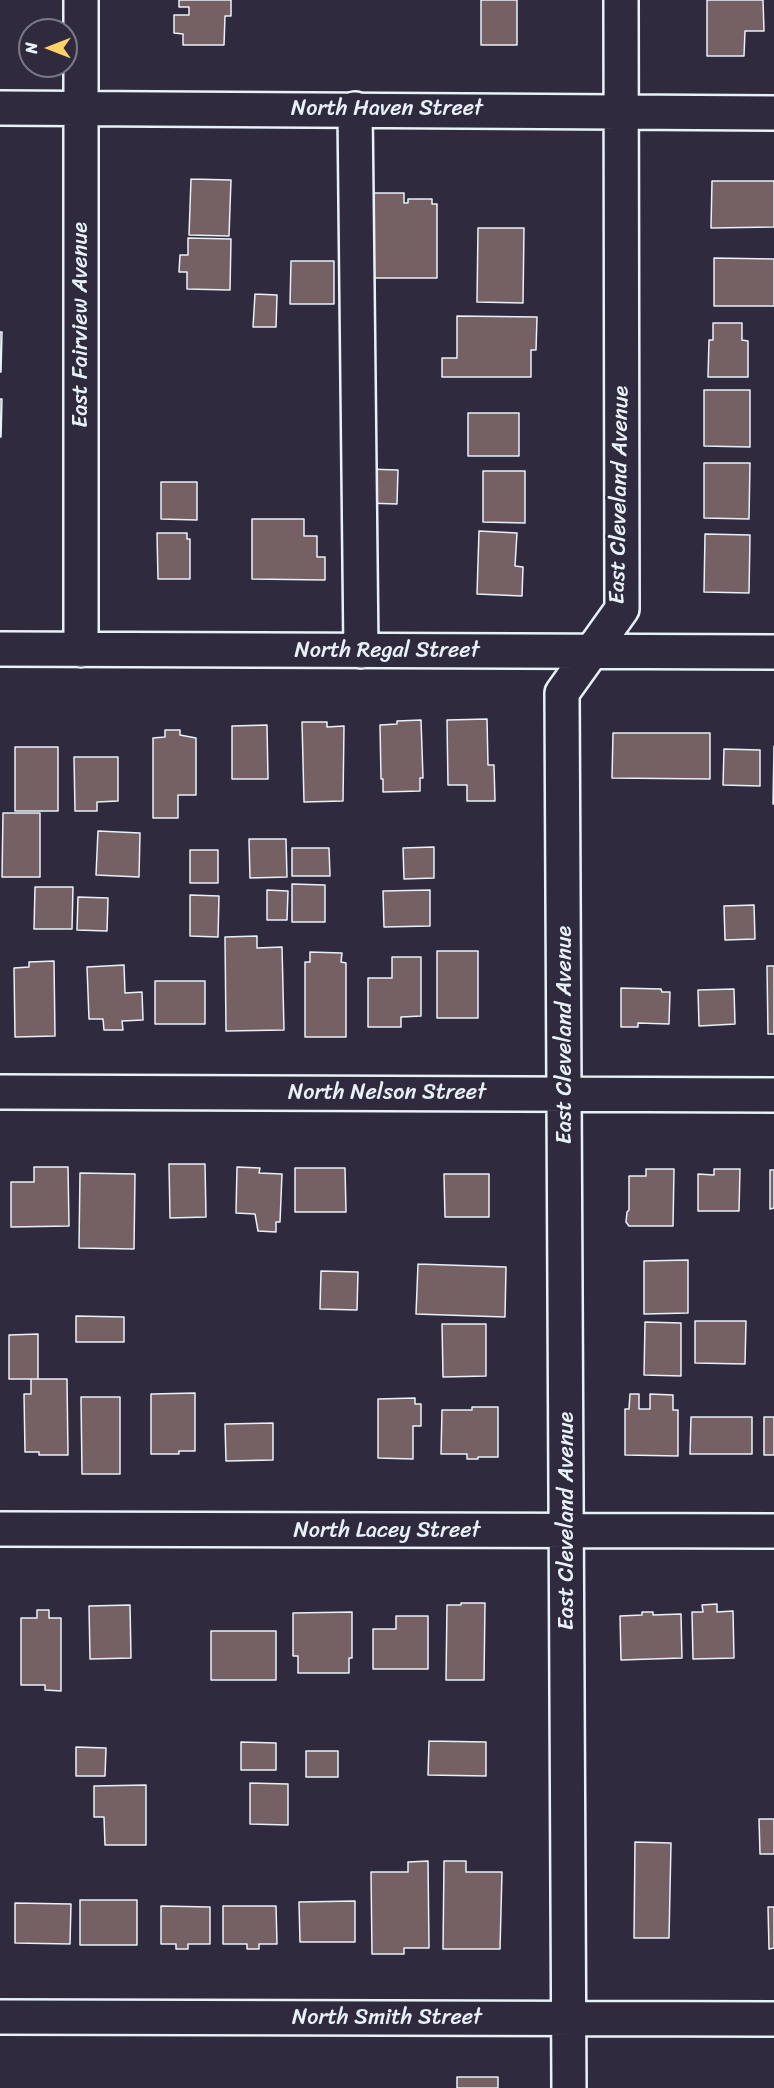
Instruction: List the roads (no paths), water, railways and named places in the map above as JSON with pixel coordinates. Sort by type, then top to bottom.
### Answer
[{"type":"street","name":"East Fairview Avenue","points":[[81,0],[81,650]]},
{"type":"street","name":"East Cleveland Avenue","points":[[569,2088],[562,693],[622,609],[621,0]]},
{"type":"street","name":"North Haven Street","points":[[0,108],[774,113]]},
{"type":"street","points":[[355,109],[361,651]]},
{"type":"street","name":"North Regal Street","points":[[0,649],[774,652]]},
{"type":"street","name":"North Nelson Street","points":[[0,1092],[774,1095]]},
{"type":"street","name":"North Lacey Street","points":[[0,1529],[774,1532]]},
{"type":"street","name":"North Smith Street","points":[[0,2017],[774,2019]]}]
